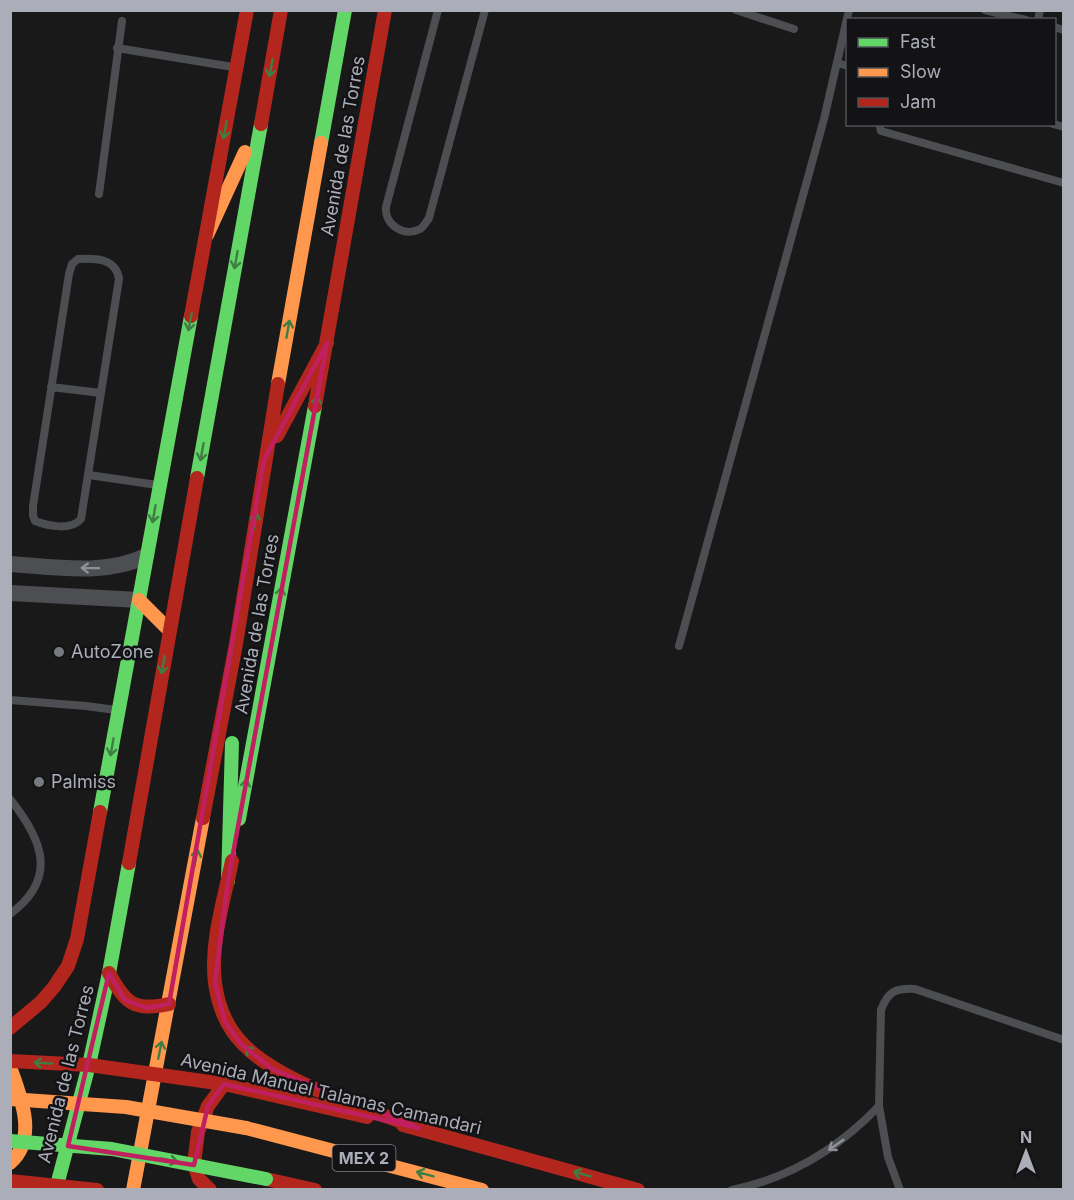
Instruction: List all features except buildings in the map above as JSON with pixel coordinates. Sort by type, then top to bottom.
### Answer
[{"type":"main road","name":"Avenida de las Torres","points":[[10,1028],[35,1008],[53,988],[66,969],[77,939],[247,10]]},
{"type":"main road","name":"Avenida de las Torres","points":[[56,1187],[89,1065],[109,973],[281,10]]},
{"type":"main road","name":"Avenida de las Torres","points":[[133,1190],[236,644],[264,460],[345,10]]},
{"type":"main road","name":"Avenida de las Torres","points":[[385,10],[327,343],[228,881],[216,955],[215,982],[218,1002],[225,1022],[241,1044],[272,1069],[419,1128]]},
{"type":"main road","points":[[326,12],[341,28]]},
{"type":"main road","points":[[207,235],[263,114]]},
{"type":"main road","points":[[264,460],[327,343]]},
{"type":"main road","points":[[139,600],[169,630]]},
{"type":"main road","points":[[228,881],[236,644]]},
{"type":"main road","points":[[109,973],[120,994],[132,1004],[156,1007],[169,1004]]},
{"type":"main road","name":"Avenida Manuel Talamas Camandari","points":[[10,1061],[89,1065],[224,1084],[419,1128],[638,1190]]},
{"type":"main road","points":[[10,1067],[22,1107],[26,1133],[20,1154],[10,1163]]},
{"type":"main road","points":[[210,1190],[195,1172],[195,1153],[198,1132],[208,1106],[224,1084]]},
{"type":"main road","name":"MEX 2","points":[[10,1099],[126,1107],[246,1128],[482,1190]]},
{"type":"main road","name":"MEX 2","points":[[10,1141],[112,1149],[315,1190]]},
{"type":"main road","points":[[10,1181],[97,1190]]},
{"type":"street","points":[[10,564],[111,567],[134,562],[146,556]]},
{"type":"street","points":[[10,593],[139,600]]},
{"type":"lane","points":[[438,10],[386,207],[387,221],[394,227],[404,230],[420,229],[429,218],[485,10]]},
{"type":"lane","points":[[736,10],[794,29]]},
{"type":"lane","points":[[985,10],[1018,18]]},
{"type":"lane","points":[[99,194],[122,21]]},
{"type":"lane","points":[[679,646],[803,196],[846,23]]},
{"type":"lane","points":[[117,48],[237,67]]},
{"type":"lane","points":[[837,63],[846,65]]},
{"type":"lane","points":[[880,126],[881,131],[1064,183]]},
{"type":"lane","points":[[78,259],[98,260],[114,265],[118,271],[119,279],[101,393],[83,512],[79,523],[63,526],[35,521],[33,506],[69,274],[72,264],[78,259]]},
{"type":"lane","points":[[51,387],[101,393]]},
{"type":"lane","points":[[89,475],[159,485]]},
{"type":"lane","points":[[10,700],[119,711]]},
{"type":"lane","points":[[10,799],[36,836],[40,855],[40,873],[35,889],[23,904],[10,914]]},
{"type":"lane","points":[[900,1190],[888,1157],[879,1106],[881,1010],[885,998],[893,991],[903,988],[915,989],[1064,1040]]},
{"type":"lane","points":[[732,1190],[788,1173],[814,1160],[861,1125],[879,1106]]},
{"type":"highlighted area","points":[[327,343],[228,881],[215,982],[225,1022],[241,1044],[272,1069],[419,1128],[224,1084],[208,1106],[194,1165],[68,1146],[109,973],[125,1000],[147,1008],[169,1004],[264,460]]},
{"type":"traffic: fast","points":[[321,143],[345,10]]},
{"type":"traffic: fast","points":[[197,478],[261,124]]},
{"type":"traffic: fast","points":[[100,812],[191,316]]},
{"type":"traffic: fast","points":[[239,819],[315,406]]},
{"type":"traffic: fast","points":[[228,881],[232,743]]},
{"type":"traffic: fast","points":[[57,1185],[89,1065],[129,863]]},
{"type":"traffic: fast","points":[[10,1141],[112,1149],[266,1179]]},
{"type":"traffic: slow","points":[[278,384],[321,143]]},
{"type":"traffic: slow","points":[[207,235],[245,152]]},
{"type":"traffic: slow","points":[[139,600],[169,630]]},
{"type":"traffic: slow","points":[[133,1190],[203,818]]},
{"type":"traffic: slow","points":[[10,1067],[25,1117],[23,1142],[10,1163]]},
{"type":"traffic: slow","points":[[10,1099],[126,1107],[246,1128]]},
{"type":"traffic: slow","points":[[246,1128],[482,1190]]},
{"type":"traffic: jam","points":[[191,316],[247,10]]},
{"type":"traffic: jam","points":[[261,124],[281,10]]},
{"type":"traffic: jam","points":[[315,406],[385,10]]},
{"type":"traffic: jam","points":[[277,436],[327,343]]},
{"type":"traffic: jam","points":[[203,818],[236,644],[278,384]]},
{"type":"traffic: jam","points":[[129,863],[197,478]]},
{"type":"traffic: jam","points":[[10,1028],[41,1002],[68,966],[77,939],[100,812]]},
{"type":"traffic: jam","points":[[232,861],[214,953],[218,1000],[232,1031],[259,1058],[302,1083],[419,1128]]},
{"type":"traffic: jam","points":[[109,973],[120,992],[132,1003],[147,1007],[169,1004]]},
{"type":"traffic: jam","points":[[10,1061],[89,1065],[224,1084],[367,1117]]},
{"type":"traffic: jam","points":[[210,1190],[199,1179],[194,1164],[198,1132],[208,1106],[224,1084]]},
{"type":"traffic: jam","points":[[403,1125],[638,1190]]},
{"type":"traffic: jam","points":[[266,1179],[315,1190]]},
{"type":"traffic: jam","points":[[10,1181],[97,1190]]},
{"type":"place","name":"AutoZone","points":[[59,652]]},
{"type":"place","name":"Palmiss","points":[[39,782]]}]
